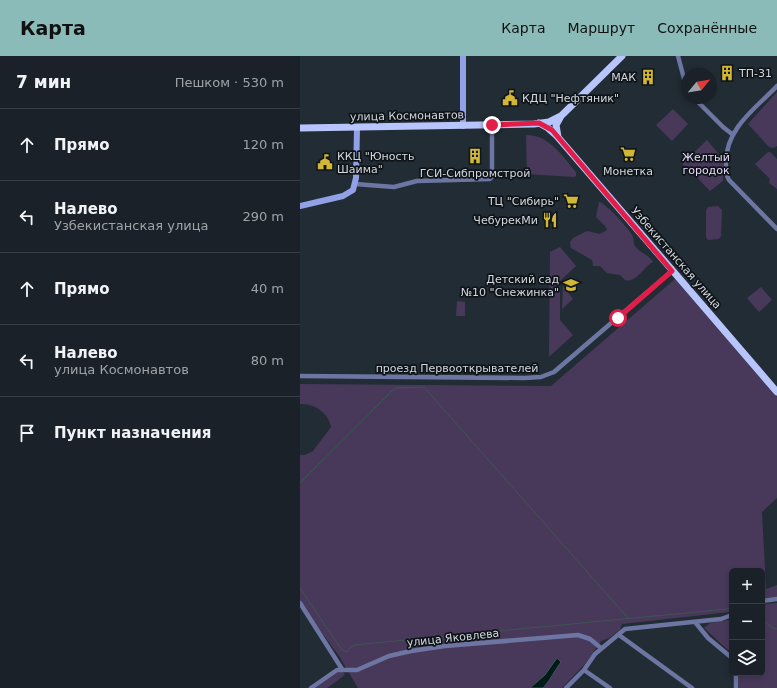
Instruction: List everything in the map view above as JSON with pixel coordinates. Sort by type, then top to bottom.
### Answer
[{"type":"main road","points":[[463,56],[463,126]]},
{"type":"main road","points":[[558,137],[556,125],[561,116],[622,56]]},
{"type":"main road","name":"улица Космонавтов","points":[[300,128],[463,126],[539,123],[549,122],[561,116]]},
{"type":"main road","name":"Узбекистанская улица","points":[[539,123],[548,128],[558,137],[672,271],[776,389]]},
{"type":"main road","points":[[300,206],[343,196],[351,192],[355,184],[357,128]]},
{"type":"street","points":[[678,56],[681,68]]},
{"type":"street","points":[[777,86],[732,134],[726,158],[727,177],[777,229]]},
{"type":"street","points":[[700,104],[732,134]]},
{"type":"street","points":[[355,184],[396,187],[417,181],[490,179],[492,178],[492,125]]},
{"type":"street","name":"проезд Первооткрывателей","points":[[300,376],[546,377],[554,372],[672,271]]},
{"type":"street","points":[[765,601],[777,599]]},
{"type":"street","points":[[301,607],[342,669]]},
{"type":"street","points":[[566,688],[584,670],[601,648],[628,628],[721,619],[729,616]]},
{"type":"street","points":[[695,622],[703,633],[729,655]]},
{"type":"street","name":"улица Яковлева","points":[[311,688],[342,669],[358,670],[389,656],[422,649],[547,636],[578,635],[590,639],[601,648]]},
{"type":"street","points":[[619,635],[692,688]]},
{"type":"street","points":[[584,670],[610,688]]},
{"type":"street","points":[[736,676],[736,688]]},
{"type":"green space","points":[[777,92],[777,146],[773,148],[769,147],[748,124]]},
{"type":"green space","points":[[673,109],[688,124],[672,141],[656,125]]},
{"type":"green space","points":[[526,135],[534,136],[549,142],[576,172],[576,176],[527,174]]},
{"type":"green space","name":"Желтый городок","points":[[707,140],[723,159],[723,181],[710,191],[689,169],[682,164]]},
{"type":"green space","points":[[768,152],[770,152],[777,159],[777,189],[769,183],[770,179],[755,164]]},
{"type":"green space","points":[[599,202],[612,211],[623,223],[633,237],[635,246],[653,262],[633,279],[625,280],[620,275],[607,273],[600,266],[593,266],[592,260],[571,248],[570,242],[573,238],[587,231],[600,234],[607,230],[596,217]]},
{"type":"green space","points":[[718,206],[722,210],[721,236],[719,239],[708,240],[706,237],[706,210],[708,207]]},
{"type":"green space","points":[[560,247],[576,266],[560,281],[560,320],[573,335],[549,357],[550,252]]},
{"type":"green space","points":[[675,279],[777,397],[777,498],[762,512],[765,568],[729,568],[729,612],[622,624],[620,630],[609,638],[601,641],[585,664],[562,688],[358,688],[339,656],[300,603],[300,455],[305,455],[313,451],[331,427],[324,413],[316,407],[300,404],[300,384],[551,386]]},
{"type":"green space","points":[[563,286],[573,299],[562,309]]},
{"type":"green space","points":[[761,287],[772,300],[759,312],[747,298]]},
{"type":"green space","points":[[457,301],[465,302],[465,316],[456,316]]},
{"type":"green space","points":[[765,570],[766,589],[777,585],[777,597],[765,599]]},
{"type":"green space","points":[[777,603],[777,688],[739,688],[738,676],[765,676],[765,604]]},
{"type":"green space","points":[[729,621],[729,650],[704,628],[710,623]]},
{"type":"green space","points":[[338,672],[343,672],[345,675],[327,688],[315,688]]},
{"type":"shaded area","points":[[557,658],[561,662],[543,688],[530,688],[545,675]]},
{"type":"waterway","points":[[300,483],[393,390],[397,388],[424,387],[627,617]]},
{"type":"waterway","points":[[300,588],[342,650],[346,652],[354,645],[729,608]]},
{"type":"waterway","points":[[765,622],[777,629]]},
{"type":"place","name":"ТП-31","points":[[727,73]]},
{"type":"place","name":"МАК","points":[[648,77]]},
{"type":"place","name":"КДЦ \"Нефтяник\"","points":[[510,98]]},
{"type":"place","name":"Монетка","points":[[628,154]]},
{"type":"place","name":"ГСИ-Сибпромстрой","points":[[475,156]]},
{"type":"place","name":"ККЦ \"Юность Шаима\"","points":[[325,162]]},
{"type":"place","name":"ТЦ \"Сибирь\"","points":[[571,201]]},
{"type":"place","name":"ЧебурекМи","points":[[550,220]]},
{"type":"place","name":"Детский сад №10 \"Снежинка\"","points":[[571,285]]},
{"type":"route","points":[[492,125],[539,123],[552,130],[672,271],[618,318]]}]
